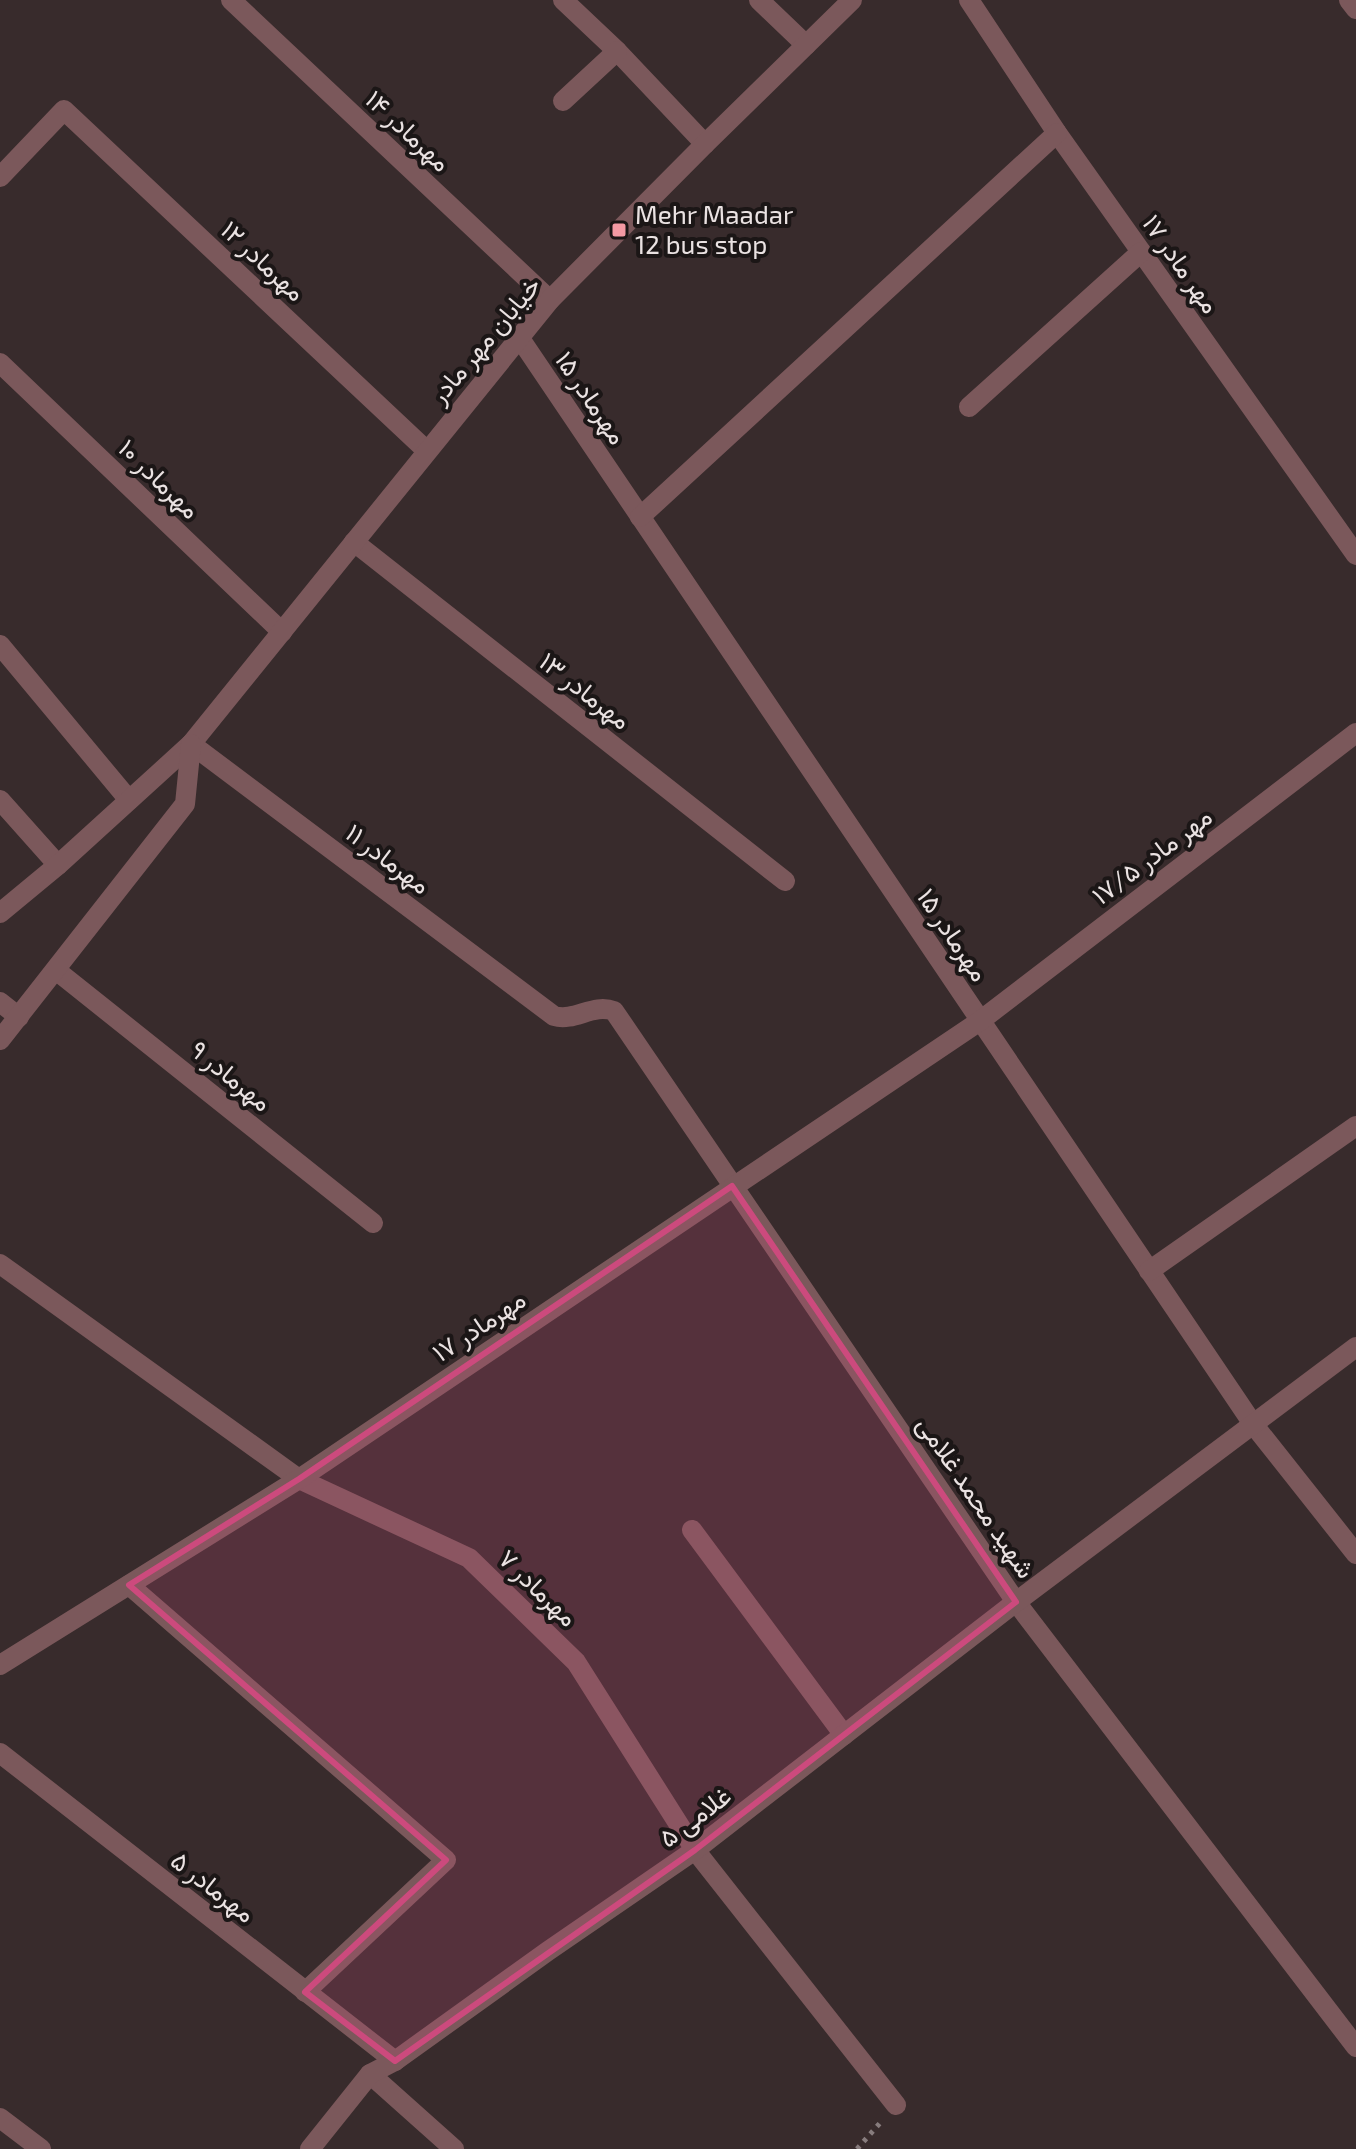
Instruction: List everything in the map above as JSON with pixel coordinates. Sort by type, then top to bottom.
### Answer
[{"type":"street","name":"مهرمادر ۱۴","points":[[231,0],[550,300]]},
{"type":"street","points":[[563,0],[617,51],[705,144]]},
{"type":"street","points":[[759,0],[806,45]]},
{"type":"street","name":"خیابان مهر مادر","points":[[0,913],[58,865],[191,744],[550,300],[852,0]]},
{"type":"street","name":"مهر مادر ۱۷","points":[[969,0],[1057,133],[1356,555]]},
{"type":"street","points":[[1349,0],[1356,9]]},
{"type":"street","points":[[563,101],[617,51]]},
{"type":"street","name":"مهرمادر ۱۲","points":[[0,177],[64,110],[427,451]]},
{"type":"street","points":[[640,517],[1057,133]]},
{"type":"street","points":[[969,407],[1141,252]]},
{"type":"street","name":"مهرمادر ۱۵","points":[[519,337],[1253,1424],[1356,1554]]},
{"type":"street","name":"مهرمادر ۱۰","points":[[0,363],[282,632]]},
{"type":"street","name":"مهرمادر ۱۳","points":[[354,542],[785,881]]},
{"type":"street","points":[[0,645],[129,800]]},
{"type":"street","name":"مهر مادر ۱۷/۵","points":[[980,1021],[1356,733]]},
{"type":"street","points":[[0,1040],[185,804],[191,744]]},
{"type":"street","name":"مهرمادر ۱۱","points":[[191,744],[554,1016]]},
{"type":"street","points":[[0,800],[58,865]]},
{"type":"street","name":"مهرمادر ۹","points":[[57,971],[373,1223]]},
{"type":"street","points":[[0,1002],[19,1017]]},
{"type":"street","name":"شهید محمد غلامی","points":[[554,1016],[562,1018],[604,1007],[614,1011],[1016,1602],[1356,2047]]},
{"type":"street","name":"مهرمادر ۱۷","points":[[0,1665],[299,1479],[980,1021]]},
{"type":"street","points":[[1149,1271],[1356,1126]]},
{"type":"street","name":"مهرمادر ۷","points":[[0,1264],[299,1479],[469,1558],[576,1662],[695,1850],[896,2105]]},
{"type":"street","name":"غلامی ۵","points":[[370,2074],[395,2061],[695,1850],[1016,1602],[1356,1347]]},
{"type":"street","points":[[692,1530],[844,1735]]},
{"type":"street","points":[[129,1585],[446,1860],[305,1992]]},
{"type":"street","name":"مهرمادر ۵","points":[[0,1753],[395,2061]]},
{"type":"street","points":[[310,2149],[370,2074],[454,2149]]},
{"type":"street","points":[[0,2118],[41,2149]]},
{"type":"highlighted area","points":[[732,1186],[1016,1602],[695,1850],[395,2061],[305,1992],[446,1860],[129,1585],[299,1479]]},
{"type":"place","name":"Mehr Maadar 12 bus stop","points":[[619,230]]}]
